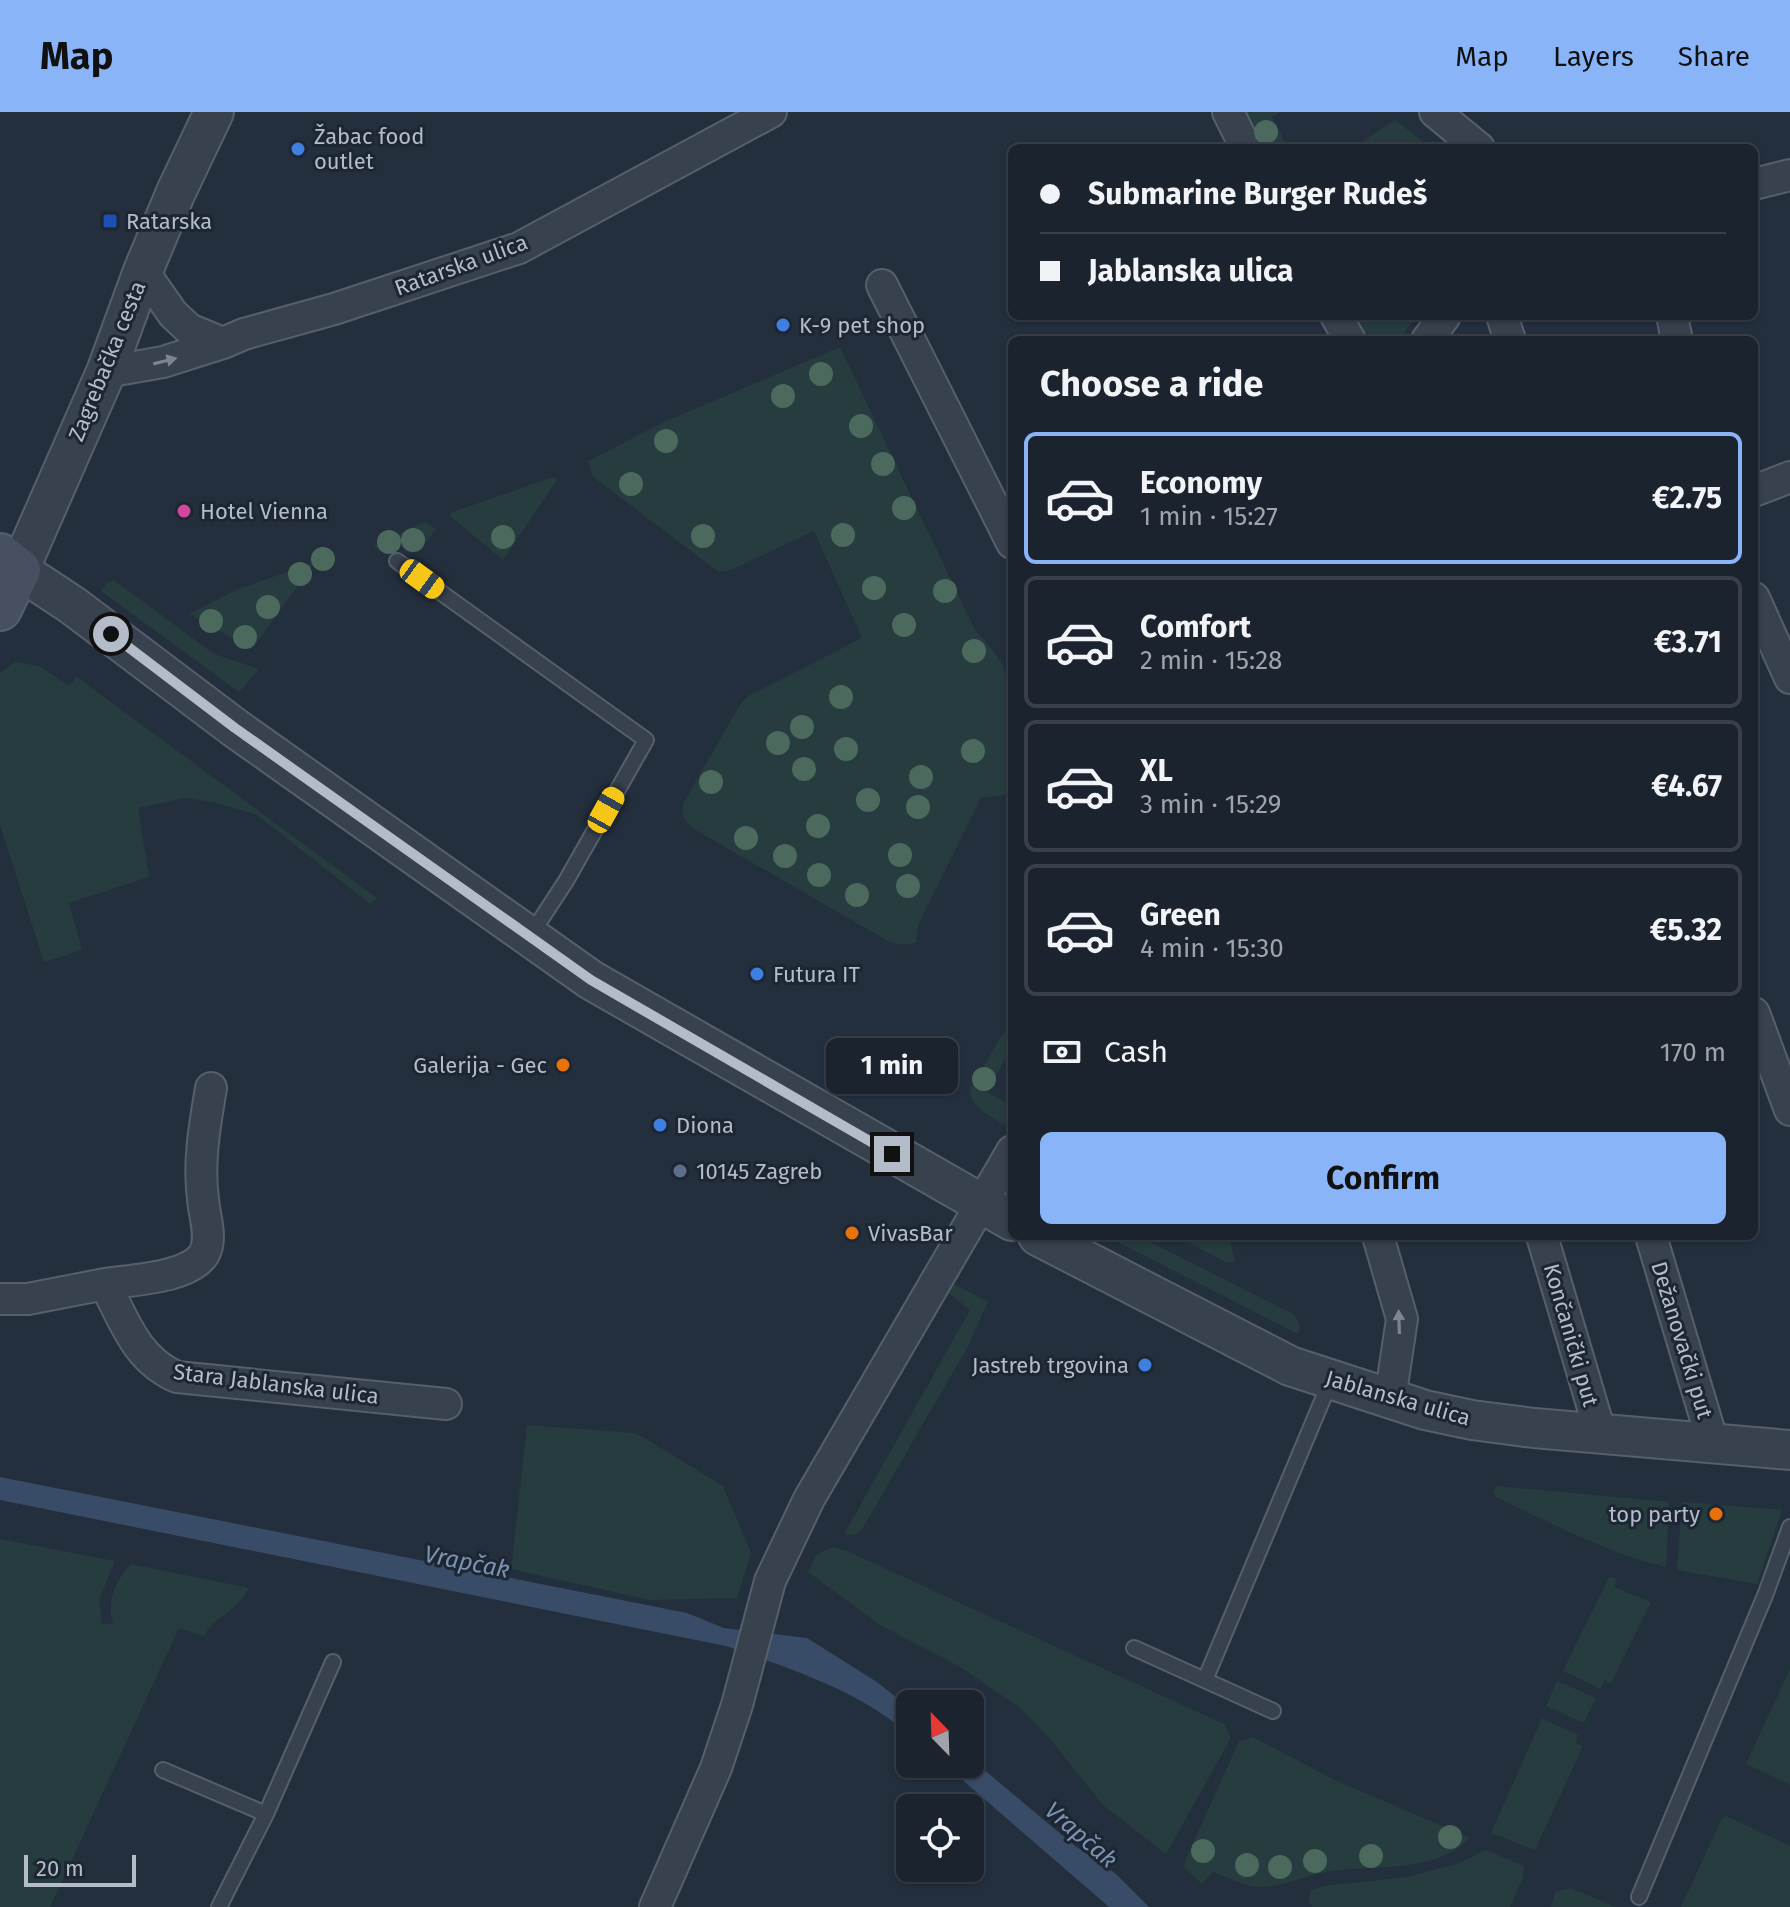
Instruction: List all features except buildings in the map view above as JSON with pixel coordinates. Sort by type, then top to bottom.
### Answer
[{"type":"main road","name":"Zagrebačka cesta","points":[[0,609],[10,563]]},
{"type":"street","name":"Zagrebačka cesta","points":[[10,563],[106,372],[143,271],[214,112]]},
{"type":"street","name":"Ratarska ulica","points":[[106,372],[163,362],[519,248],[771,112]]},
{"type":"street","points":[[1228,112],[1244,144]]},
{"type":"street","points":[[1435,112],[1474,144]]},
{"type":"street","points":[[1758,183],[1790,175]]},
{"type":"street","points":[[143,271],[173,314],[189,329],[223,343]]},
{"type":"street","points":[[882,285],[1008,535]]},
{"type":"street","points":[[1758,489],[1790,477]]},
{"type":"street","points":[[10,563],[72,605],[235,728],[591,980],[996,1212]]},
{"type":"street","points":[[1758,607],[1790,678]]},
{"type":"street","points":[[1758,1024],[1790,1110]]},
{"type":"street","points":[[0,1299],[28,1299],[175,1273],[203,1255],[208,1241],[201,1164],[211,1088]]},
{"type":"street","points":[[655,1907],[716,1768],[763,1601],[803,1511],[996,1212],[1008,1166]]},
{"type":"street","name":"Jablanska ulica","points":[[1046,1240],[1290,1366],[1390,1399],[1472,1420],[1601,1435],[1790,1450]]},
{"type":"street","points":[[1379,1240],[1402,1319],[1390,1399]]},
{"type":"street","name":"Končanički put","points":[[1543,1240],[1601,1435]]},
{"type":"street","name":"Dežanovački put","points":[[1652,1240],[1713,1443]]},
{"type":"street","name":"Stara Jablanska ulica","points":[[105,1284],[147,1358],[158,1368],[177,1377],[446,1404]]},
{"type":"lane","points":[[397,561],[646,740],[566,881],[530,936]]},
{"type":"lane","points":[[1205,1680],[1331,1380]]},
{"type":"lane","points":[[1639,1897],[1766,1593],[1790,1527]]},
{"type":"lane","points":[[1134,1648],[1273,1711]]},
{"type":"lane","points":[[219,1907],[266,1814],[333,1662]]},
{"type":"lane","points":[[163,1770],[266,1814]]},
{"type":"green space","points":[[1240,112],[1281,112],[1272,117],[1286,144],[1257,144]]},
{"type":"green space","points":[[1395,120],[1426,144],[1359,144]]},
{"type":"green space","points":[[1352,320],[1414,320],[1403,334],[1372,335],[1361,330]]},
{"type":"green space","points":[[840,347],[975,630],[994,651],[1006,672],[1008,791],[1005,795],[981,798],[919,923],[916,942],[898,944],[888,941],[694,829],[685,820],[684,802],[741,703],[748,696],[862,638],[814,531],[731,570],[719,572],[593,477],[588,461],[664,422]]},
{"type":"green space","points":[[553,477],[557,480],[503,560],[450,516],[450,513]]},
{"type":"green space","points":[[425,522],[436,529],[418,553],[404,541],[379,551],[374,545]]},
{"type":"green space","points":[[315,562],[252,649],[189,614],[236,590]]},
{"type":"green space","points":[[114,580],[214,654],[259,669],[239,692],[101,591]]},
{"type":"green space","points":[[15,662],[39,666],[69,686],[77,677],[377,898],[370,904],[257,815],[214,802],[184,798],[138,808],[149,877],[69,903],[82,950],[44,962],[0,825],[0,673]]},
{"type":"green space","points":[[1008,1026],[1008,1053],[987,1092],[1008,1104],[1008,1118],[1004,1125],[977,1106],[970,1089]]},
{"type":"green space","points":[[1114,1240],[1146,1240],[1293,1314],[1300,1328],[1298,1334]]},
{"type":"green space","points":[[1184,1240],[1230,1240],[1235,1262],[1225,1262]]},
{"type":"green space","points":[[954,1284],[988,1302],[967,1348],[861,1531],[854,1535],[844,1534],[970,1310],[947,1292]]},
{"type":"green space","points":[[527,1425],[633,1433],[723,1486],[751,1553],[737,1598],[650,1600],[511,1569]]},
{"type":"green space","points":[[1496,1486],[1669,1502],[1666,1567],[1600,1546],[1558,1527],[1496,1497],[1493,1492]]},
{"type":"green space","points":[[1682,1502],[1782,1510],[1757,1584],[1677,1570]]},
{"type":"green space","points":[[0,1539],[115,1561],[99,1600],[102,1624],[113,1624],[113,1592],[131,1564],[249,1588],[238,1604],[210,1626],[204,1636],[179,1628],[50,1907],[0,1907]]},
{"type":"green space","points":[[831,1547],[845,1550],[1224,1724],[1231,1738],[1166,1854],[1103,1805],[1050,1739],[1020,1708],[962,1668],[880,1625],[808,1572],[816,1555]]},
{"type":"green space","points":[[1609,1577],[1617,1579],[1614,1587],[1651,1602],[1611,1683],[1604,1680],[1600,1689],[1563,1671]]},
{"type":"green space","points":[[1790,1669],[1790,1785],[1746,1764]]},
{"type":"green space","points":[[1557,1681],[1596,1698],[1584,1723],[1546,1706]]},
{"type":"green space","points":[[1542,1718],[1578,1735],[1576,1743],[1583,1746],[1535,1850],[1491,1833]]},
{"type":"green space","points":[[1253,1737],[1335,1780],[1470,1838],[1455,1850],[1419,1863],[1321,1873],[1268,1887],[1248,1885],[1213,1872],[1202,1884],[1184,1867],[1186,1859],[1239,1741]]},
{"type":"green space","points":[[1726,1816],[1790,1846],[1790,1907],[1681,1907],[1722,1818]]},
{"type":"green space","points":[[1486,1850],[1524,1866],[1523,1878],[1510,1907],[1312,1907],[1309,1900],[1311,1890],[1324,1886],[1407,1877],[1457,1864]]},
{"type":"green space","points":[[1571,1888],[1615,1907],[1551,1907],[1555,1892]]},
{"type":"water","points":[[0,1477],[687,1613],[724,1628],[807,1638],[896,1697],[896,1724],[845,1693],[726,1646],[0,1500]]},
{"type":"water","points":[[984,1770],[1075,1846],[1116,1874],[1149,1907],[1109,1907],[984,1799],[984,1794],[979,1794],[960,1778],[984,1778]]},
{"type":"place","name":"Žabac food outlet","points":[[298,149]]},
{"type":"place","name":"Ratarska","points":[[110,221]]},
{"type":"place","name":"K-9 pet shop","points":[[783,325]]},
{"type":"place","name":"Hotel Vienna","points":[[184,511]]},
{"type":"place","name":"Futura IT","points":[[757,974]]},
{"type":"place","name":"Galerija - Gec","points":[[563,1065]]},
{"type":"place","name":"Diona","points":[[660,1125]]},
{"type":"place","name":"10145 Zagreb","points":[[680,1171]]},
{"type":"place","name":"VivasBar","points":[[852,1233]]},
{"type":"place","name":"Jastreb trgovina","points":[[1145,1365]]},
{"type":"place","name":"top party","points":[[1716,1514]]},
{"type":"route","points":[[111,634],[235,728],[591,980],[892,1154]]},
{"type":"water label","name":"Vrapčak","points":[[467,1562]]},
{"type":"water label","name":"Vrapčak","points":[[1081,1835]]}]
